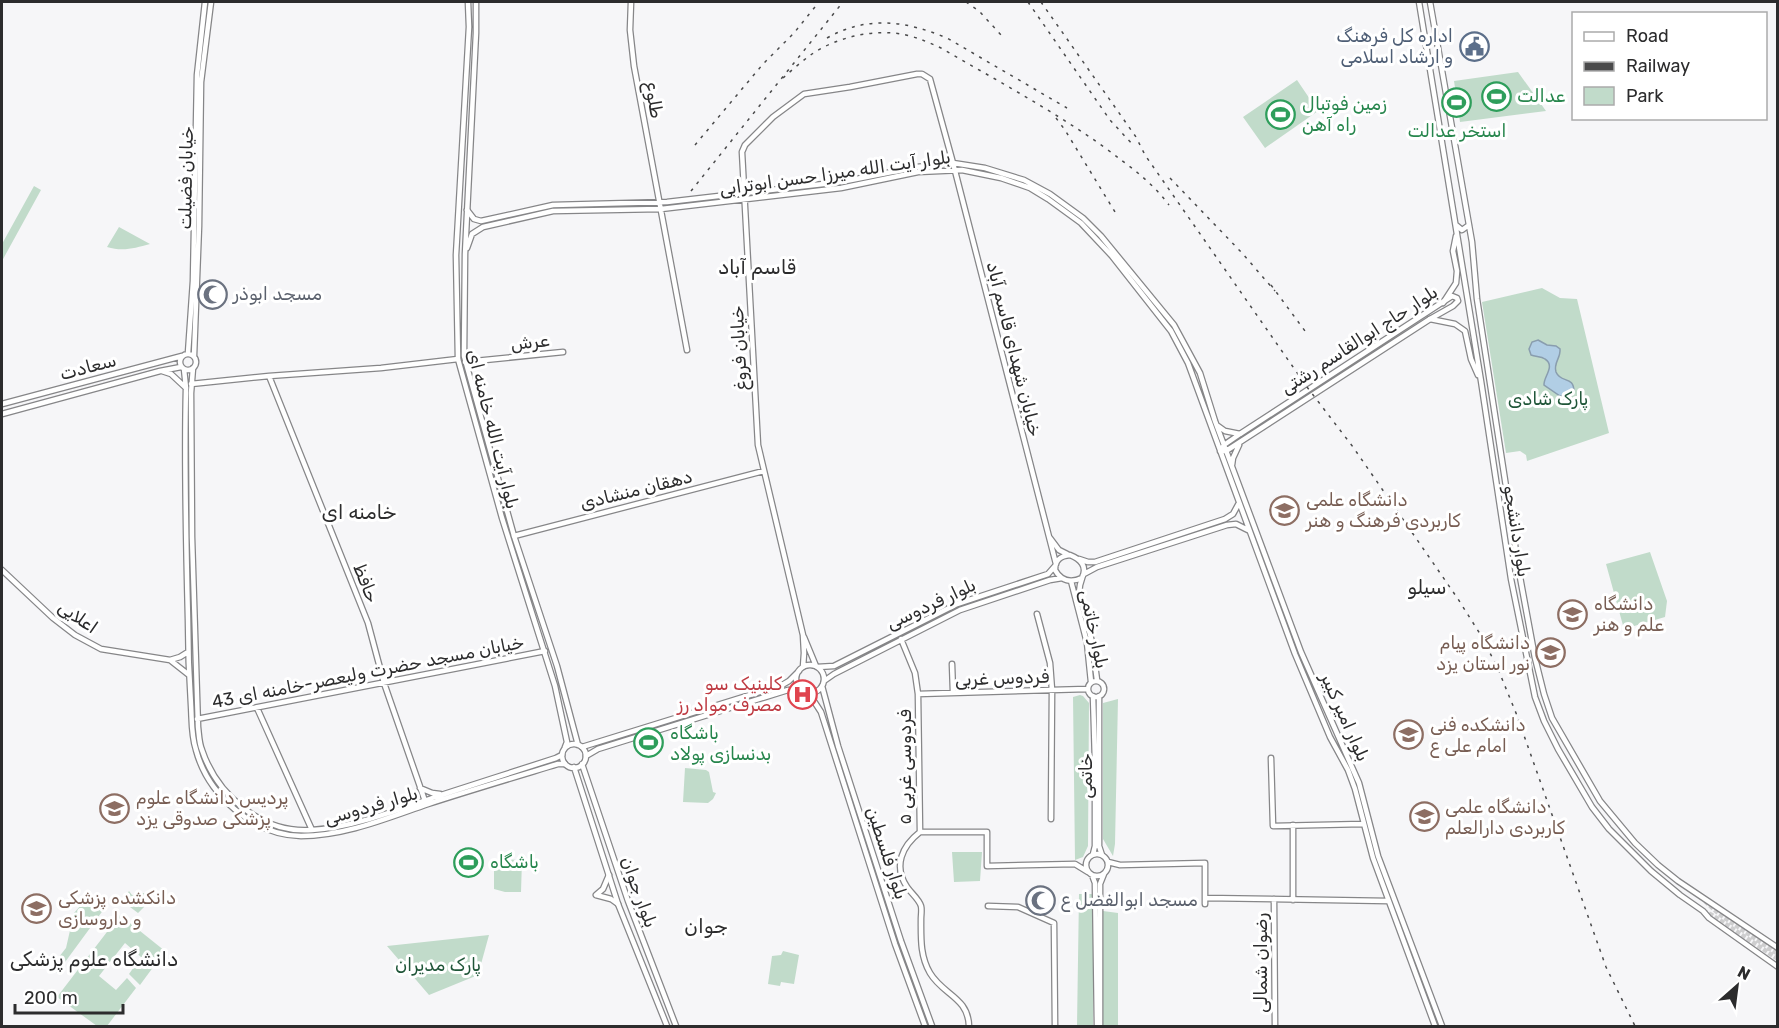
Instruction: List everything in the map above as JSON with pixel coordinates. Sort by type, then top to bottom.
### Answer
[{"type":"main road","name":"خیابان فضیلت","points":[[191,355],[196,75],[205,2]]},
{"type":"main road","name":"خیابان فضیلت","points":[[191,355],[199,226],[201,82],[211,2]]},
{"type":"main road","name":"بلوار آیت الله خامنه ای","points":[[468,2],[469,27],[456,255],[458,359],[502,518],[555,687],[567,742],[565,747]]},
{"type":"main road","name":"بلوار آیت الله خامنه ای","points":[[476,2],[465,254],[463,340],[465,362],[514,536],[557,666],[580,746]]},
{"type":"main road","name":"طلوع","points":[[631,2],[630,30],[634,66],[687,350]]},
{"type":"main road","name":"بلوار دانشجو","points":[[1419,2],[1511,579],[1529,673],[1541,713],[1558,749],[1592,807],[1609,829],[1651,871],[1680,895],[1778,967]]},
{"type":"main road","name":"بلوار دانشجو","points":[[1430,2],[1469,225],[1477,299],[1520,577],[1535,658],[1552,718],[1600,801],[1635,843],[1658,866],[1704,900],[1778,948]]},
{"type":"main road","name":"خیابان فروغ","points":[[817,667],[803,635],[758,445],[743,148],[773,117],[799,97],[810,92],[922,74],[930,79],[934,86],[953,163]]},
{"type":"main road","points":[[463,121],[471,121]]},
{"type":"main road","name":"بلوار آیت الله میرزا حسن ابوترابی","points":[[467,210],[474,219],[481,221],[560,208],[660,206],[841,182],[917,167],[953,163],[1002,173],[1032,184],[1056,198],[1092,227],[1133,274],[1180,335],[1200,373],[1212,422]]},
{"type":"main road","name":"خیابان شهدای قاسم آباد","points":[[953,163],[1055,565]]},
{"type":"main road","name":"بلوار آیت الله میرزا حسن ابوترابی","points":[[744,196],[841,188],[918,172],[954,169],[1001,178],[1030,188],[1089,231],[1112,256],[1171,331],[1183,350],[1212,422]]},
{"type":"main road","name":"بلوار آیت الله میرزا حسن ابوترابی","points":[[465,254],[470,237],[483,227],[560,208]]},
{"type":"main road","points":[[1443,303],[1456,283],[1457,271],[1453,251],[1456,228],[1462,230],[1469,225]]},
{"type":"main road","name":"بلوار حاج ابوالقاسم رشتی","points":[[1220,451],[1224,445],[1240,434],[1452,296],[1457,298],[1458,301],[1454,306],[1430,319],[1226,452]]},
{"type":"main road","points":[[1430,319],[1444,320],[1465,331],[1471,359],[1481,381]]},
{"type":"main road","name":"عرش","points":[[465,362],[562,352]]},
{"type":"main road","points":[[170,660],[188,652],[188,425],[186,387],[183,368],[179,363],[182,356],[191,355],[196,363],[193,368],[188,425]]},
{"type":"main road","name":"سعادت","points":[[2,404],[182,356]]},
{"type":"main road","points":[[169,359],[175,363],[172,369]]},
{"type":"main road","points":[[191,384],[458,359]]},
{"type":"main road","points":[[183,368],[188,370],[193,368]]},
{"type":"main road","name":"سعادت","points":[[2,414],[160,371],[183,368]]},
{"type":"main road","points":[[160,371],[171,374],[186,387]]},
{"type":"main road","name":"حافظ","points":[[269,376],[368,623],[384,683],[425,803]]},
{"type":"main road","points":[[1212,422],[1225,431],[1240,434]]},
{"type":"main road","name":"بلوار امیر کبیر","points":[[1212,422],[1224,445],[1295,654],[1330,737],[1348,770],[1373,858],[1435,1026]]},
{"type":"main road","name":"بلوار امیر کبیر","points":[[1212,422],[1220,451],[1249,530],[1359,783],[1378,856],[1442,1026]]},
{"type":"main road","name":"بلوار فردوسی","points":[[188,425],[197,719],[201,749],[216,779],[237,803],[257,818],[284,828],[312,830],[357,822],[547,767],[565,764]]},
{"type":"main road","points":[[1232,468],[1233,458],[1243,440]]},
{"type":"main road","points":[[1220,451],[1226,452]]},
{"type":"main road","name":"دهقان منشادی","points":[[514,536],[764,471]]},
{"type":"main road","points":[[1048,535],[1059,550],[1079,559],[1095,562],[1225,519],[1233,514],[1239,503]]},
{"type":"main road","points":[[1070,555],[1061,558],[1055,565],[1058,575],[1071,581],[1079,579],[1083,574],[1097,567],[1227,525],[1236,524],[1249,530]]},
{"type":"main road","points":[[1079,559],[1084,567],[1083,574]]},
{"type":"main road","points":[[1509,565],[1518,563]]},
{"type":"main road","name":"بلوار فردوسی","points":[[817,667],[834,666],[957,604],[1048,574],[1055,565]]},
{"type":"main road","name":"اعلایی","points":[[2,570],[53,618],[75,635],[101,649],[170,660]]},
{"type":"main road","name":"بلوار خاتمی","points":[[1083,574],[1079,593],[1092,642],[1094,681]]},
{"type":"main road","points":[[1511,579],[1520,577]]},
{"type":"main road","name":"بلوار فردوسی","points":[[823,683],[837,673],[966,607],[1062,578]]},
{"type":"main road","name":"بلوار خاتمی","points":[[1071,581],[1086,637],[1094,681]]},
{"type":"main road","points":[[1037,614],[1050,663],[1052,690],[1051,819]]},
{"type":"main road","name":"خیابان فروغ","points":[[801,669],[804,654],[803,635]]},
{"type":"main road","name":"فردوسی غربی ۵","points":[[901,639],[915,674],[918,694],[920,832],[902,852],[901,875],[905,885],[921,906],[921,941],[924,961],[931,975],[965,1008],[969,1026]]},
{"type":"main road","name":"خیابان مسجد حضرت ولیعصر-خامنه ای 43","points":[[197,719],[545,651]]},
{"type":"main road","name":"بلوار فردوسی","points":[[188,652],[192,732],[196,751],[203,767],[223,798],[245,817],[282,833],[299,836],[322,835],[349,830],[562,755]]},
{"type":"main road","points":[[170,660],[189,675]]},
{"type":"main road","points":[[952,664],[953,693]]},
{"type":"main road","points":[[812,665],[817,667],[821,671],[823,683],[814,692],[792,690],[732,707],[598,749],[585,756],[582,764],[574,767],[565,764],[562,755],[565,747],[572,744],[580,746],[782,685],[801,669],[812,665]]},
{"type":"main road","points":[[834,666],[833,670],[837,673]]},
{"type":"main road","points":[[801,669],[797,682],[806,692]]},
{"type":"main road","points":[[789,681],[792,690]]},
{"type":"main road","points":[[1094,681],[1101,682],[1104,688],[1099,696],[1093,696],[1087,689],[1094,681]]},
{"type":"main road","name":"بلوار فلسطین","points":[[823,683],[824,698],[901,941],[932,1026]]},
{"type":"main road","name":"فردوس غربی","points":[[918,694],[1087,689]]},
{"type":"main road","name":"بلوار فلسطین","points":[[806,692],[821,712],[895,944],[925,1026]]},
{"type":"main road","name":"خاتمی","points":[[1093,696],[1095,761],[1095,846],[1093,854]]},
{"type":"main road","name":"خاتمی","points":[[1099,696],[1099,846],[1102,855]]},
{"type":"main road","points":[[817,704],[819,699],[824,698]]},
{"type":"main road","points":[[256,708],[312,830]]},
{"type":"main road","points":[[565,732],[568,735],[574,731]]},
{"type":"main road","points":[[580,746],[585,756]]},
{"type":"main road","points":[[1271,758],[1273,826],[1363,824]]},
{"type":"main road","name":"بلوار جوان","points":[[582,764],[623,889],[676,1026]]},
{"type":"main road","name":"بلوار جوان","points":[[574,767],[618,904],[667,1026]]},
{"type":"main road","points":[[576,774],[584,771]]},
{"type":"main road","points":[[420,788],[432,793],[446,794]]},
{"type":"main road","points":[[1293,825],[1293,900]]},
{"type":"main road","points":[[920,832],[987,832],[987,866],[1075,864],[1087,860],[1093,854],[1102,855],[1108,862],[1120,865],[1205,863],[1205,901],[1274,899],[1388,901]]},
{"type":"main road","points":[[1087,860],[1085,866],[1095,883],[1098,1026]]},
{"type":"main road","points":[[1098,1026],[1100,884],[1108,862]]},
{"type":"main road","points":[[1075,864],[1090,874],[1098,876],[1120,865]]},
{"type":"main road","points":[[609,875],[603,889],[596,895],[611,899],[618,904]]},
{"type":"main road","points":[[614,892],[623,889]]},
{"type":"main road","name":"رضوان شمالی","points":[[1274,899],[1275,1026]]},
{"type":"main road","points":[[988,906],[1018,907],[1054,923],[1055,1026]]},
{"type":"main road","points":[[895,944],[901,941]]},
{"type":"main road","points":[[1416,974],[1422,972]]},
{"type":"green space","name":"عدالت","points":[[1518,72],[1546,111],[1460,122],[1454,81]]},
{"type":"green space","name":"زمین فوتبال راه آهن","points":[[1297,80],[1318,111],[1265,148],[1243,117]]},
{"type":"green space","points":[[34,186],[41,190],[2,261],[2,244]]},
{"type":"green space","points":[[119,227],[150,244],[124,249],[107,247]]},
{"type":"green space","name":"پارک شادی","points":[[1542,288],[1560,298],[1577,299],[1609,433],[1527,461],[1526,455],[1520,451],[1506,453],[1482,302]]},
{"type":"green space","points":[[1650,552],[1667,601],[1665,617],[1624,629],[1606,564]]},
{"type":"green space","points":[[1080,695],[1089,703],[1088,846],[1083,857],[1075,860],[1073,697]]},
{"type":"green space","points":[[1118,699],[1113,856],[1103,839],[1103,703]]},
{"type":"green space","points":[[685,768],[709,772],[713,792],[716,793],[708,803],[683,802]]},
{"type":"green space","points":[[952,852],[982,852],[980,881],[954,882]]},
{"type":"green space","points":[[494,859],[522,860],[521,892],[494,889]]},
{"type":"green space","points":[[129,891],[132,895],[150,892],[153,898],[138,913],[122,901]]},
{"type":"green space","points":[[1079,894],[1093,894],[1093,1026],[1077,1026]]},
{"type":"green space","points":[[88,897],[104,909],[57,973],[51,967],[66,948],[74,913]]},
{"type":"green space","points":[[1103,911],[1118,913],[1118,1026],[1102,1026]]},
{"type":"green space","points":[[120,915],[165,951],[140,985],[129,974],[141,957],[125,943],[99,976],[116,990],[127,978],[136,988],[107,1026],[97,1026],[57,997]]},
{"type":"green space","name":"پارک مدیران","points":[[489,935],[478,975],[429,995],[387,946]]},
{"type":"green space","points":[[783,951],[799,955],[794,984],[781,982],[780,986],[768,984],[772,956],[781,955]]},
{"type":"water","points":[[1538,340],[1560,349],[1556,372],[1558,376],[1572,383],[1574,392],[1571,396],[1560,396],[1544,385],[1549,368],[1548,362],[1542,357],[1531,355],[1529,349],[1532,342]]},
{"type":"tunnel","points":[[1705,901],[1719,914],[1778,954]]},
{"type":"tunnel","points":[[1703,911],[1778,959]]},
{"type":"railway","points":[[695,145],[819,2]]},
{"type":"railway","points":[[691,191],[843,2]]},
{"type":"railway","points":[[966,2],[979,11],[1002,36]]},
{"type":"railway","points":[[1028,2],[1110,120],[1134,146]]},
{"type":"railway","points":[[1041,2],[1307,387],[1353,447],[1482,637],[1516,713],[1606,967],[1635,1026]]},
{"type":"railway","points":[[827,38],[842,31],[872,23],[902,24],[932,32],[947,38],[1067,108]]},
{"type":"railway","points":[[783,78],[812,54],[833,43],[870,33],[906,35],[941,48],[1064,120],[1139,174],[1169,205]]},
{"type":"railway","points":[[1056,118],[1115,212]]},
{"type":"railway","points":[[1170,178],[1275,291]]},
{"type":"railway","points":[[1271,285],[1305,331]]},
{"type":"place","name":"اداره کل فرهنگ و ارشاد اسلامی","points":[[1474,46]]},
{"type":"place","name":"عدالت","points":[[1496,96]]},
{"type":"place","name":"استخر عدالت","points":[[1457,102]]},
{"type":"place","name":"زمین فوتبال راه آهن","points":[[1281,114]]},
{"type":"place","name":"مسجد ابوذر","points":[[212,294]]},
{"type":"place","name":"دانشگاه علمی کاربردی فرهنگ و هنر","points":[[1285,510]]},
{"type":"place","name":"دانشگاه علم و هنر","points":[[1573,614]]},
{"type":"place","name":"دانشگاه پیام نور استان یزد","points":[[1551,653]]},
{"type":"place","name":"کلینیک سو مصرف مواد رز","points":[[803,694]]},
{"type":"place","name":"دانشکده فنی امام علی ع","points":[[1409,735]]},
{"type":"place","name":"باشگاه بدنسازی پولاد","points":[[649,743]]},
{"type":"place","name":"پردیس دانشگاه علوم پزشکی صدوقی یزد","points":[[115,808]]},
{"type":"place","name":"دانشگاه علمی کاربردی دارالعلم","points":[[1424,817]]},
{"type":"place","name":"باشگاه","points":[[469,862]]},
{"type":"place","name":"مسجد ابوالفضل ع","points":[[1040,900]]},
{"type":"place","name":"دانکشده پزشکی و داروسازی","points":[[37,908]]},
{"type":"district","name":"قاسم آباد","points":[[757,267]]},
{"type":"district","name":"خامنه ای","points":[[359,512]]},
{"type":"district","name":"سیلو","points":[[1427,587]]},
{"type":"district","name":"جوان","points":[[706,926]]},
{"type":"district","name":"دانشگاه علوم پزشکی","points":[[94,959]]}]
